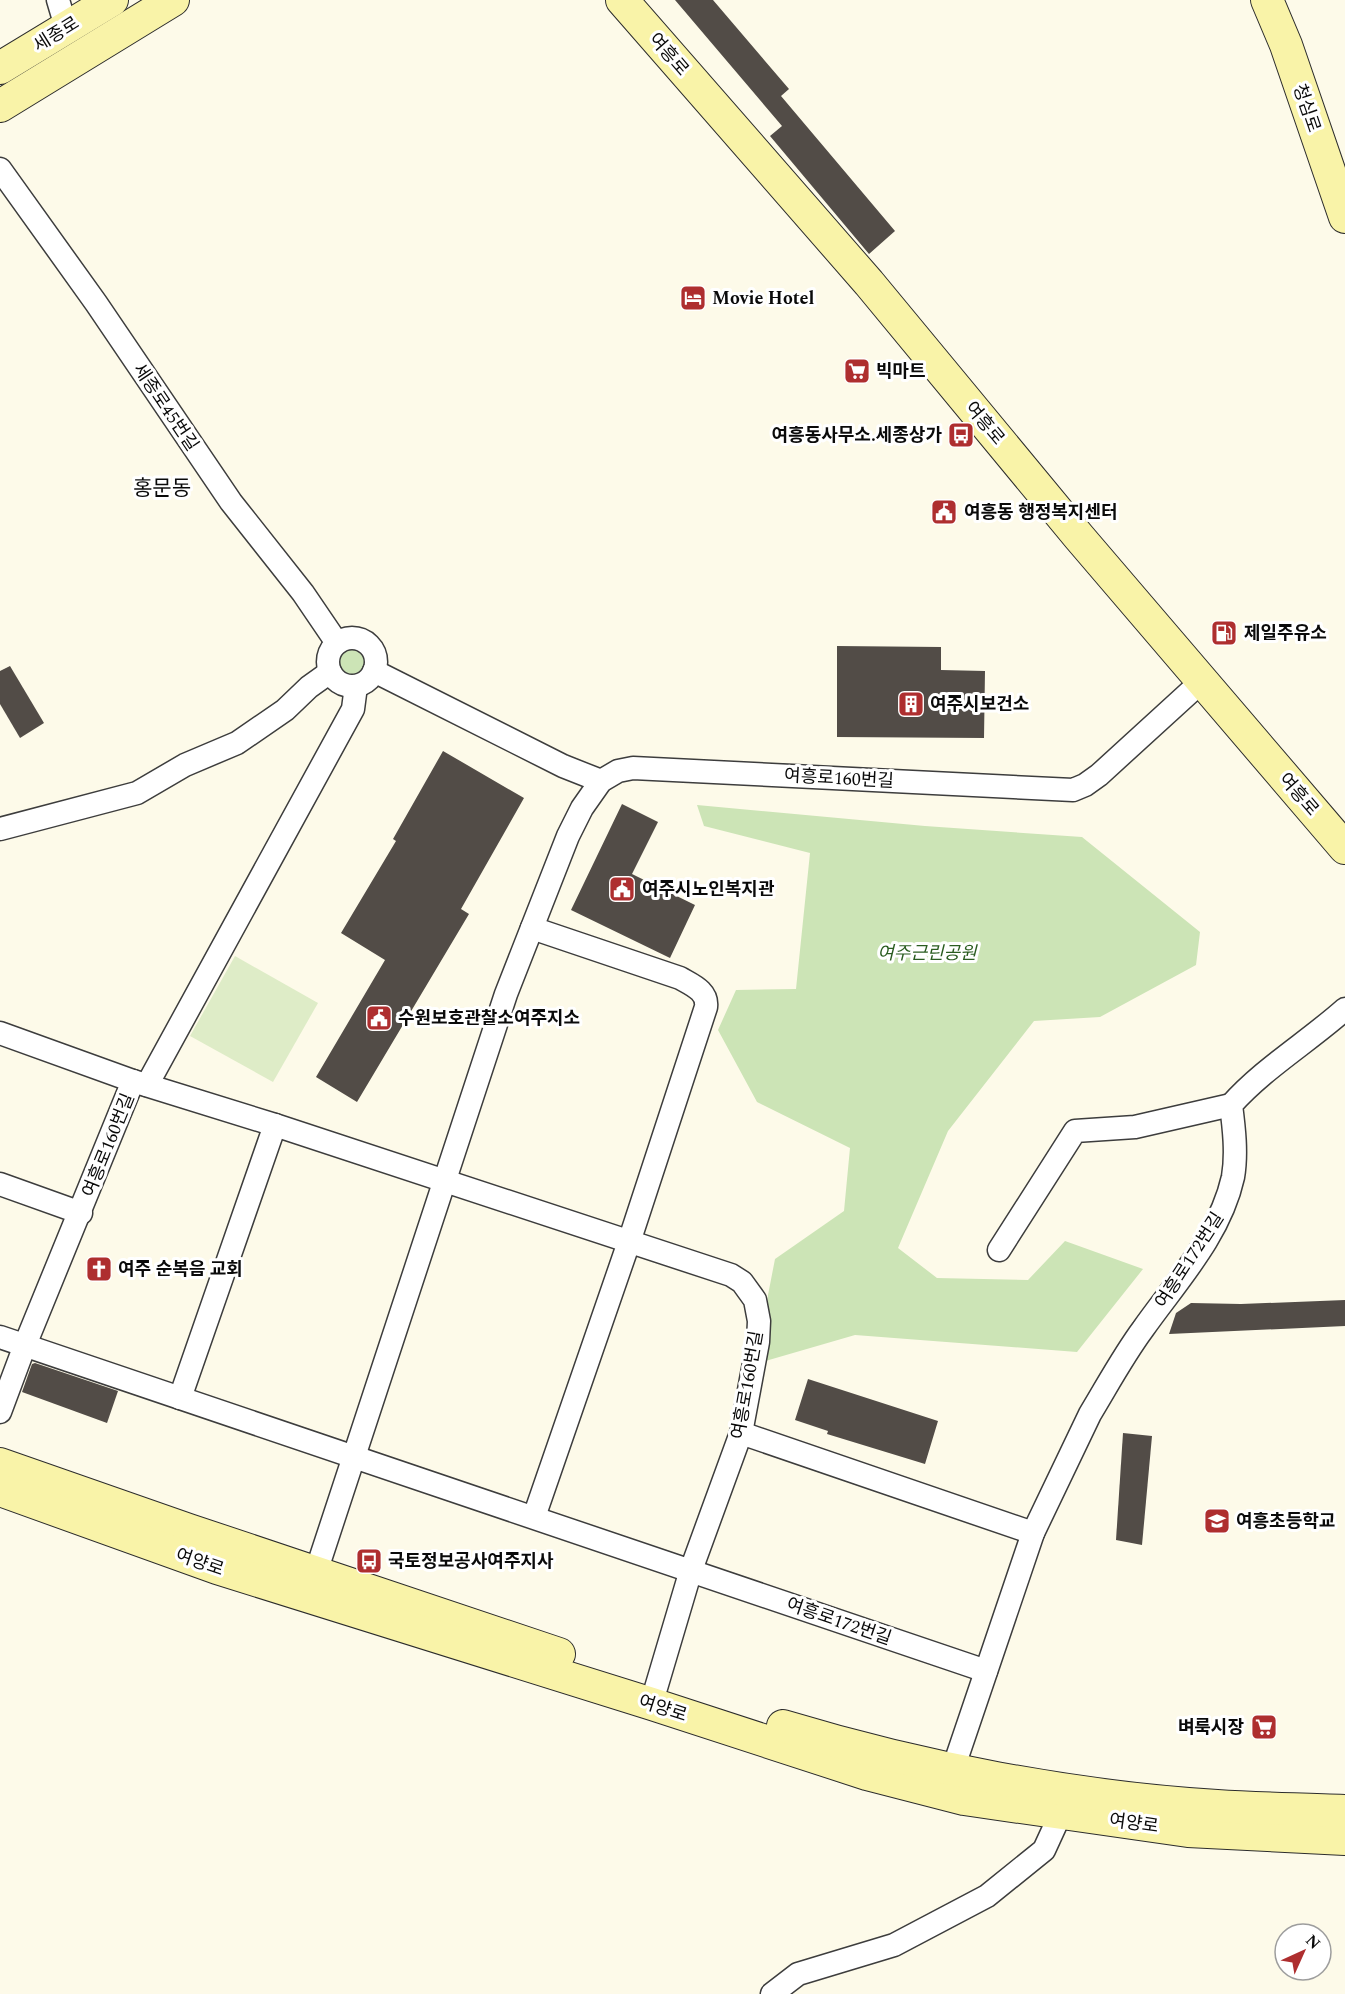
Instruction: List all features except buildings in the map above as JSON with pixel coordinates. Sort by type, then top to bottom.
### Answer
[{"type":"street","name":"세종로","points":[[0,68],[62,14],[112,0]]},
{"type":"street","points":[[0,106],[173,0]]},
{"type":"street","name":"여흥로","points":[[622,0],[869,283],[1079,537],[1345,848]]},
{"type":"street","name":"청심로","points":[[1267,0],[1286,45],[1345,217]]},
{"type":"street","name":"세종로45번길","points":[[0,169],[96,303],[231,502],[303,593],[337,643]]},
{"type":"street","points":[[352,638],[360,639],[367,643],[375,656],[374,671],[370,678],[356,686],[341,684],[330,672],[328,657],[337,643],[352,638]]},
{"type":"street","points":[[312,1585],[506,994],[568,836],[582,808],[601,781],[563,766],[374,671]]},
{"type":"street","points":[[0,829],[137,793],[186,765],[237,744],[285,710],[309,687],[330,672]]},
{"type":"street","name":"여흥로160번길","points":[[601,781],[618,771],[633,768],[1073,790],[1099,775],[1202,681]]},
{"type":"street","points":[[0,1033],[140,1083],[353,709],[356,686]]},
{"type":"street","points":[[532,928],[680,978],[698,988],[706,1000],[628,1242],[534,1517]]},
{"type":"street","points":[[999,1250],[1075,1131],[1135,1127],[1232,1105],[1247,1087],[1345,1009]]},
{"type":"street","name":"여흥로160번길","points":[[0,1412],[25,1345],[81,1213],[140,1083],[731,1275],[742,1282],[755,1300],[759,1321],[758,1342],[741,1433],[691,1570],[656,1688]]},
{"type":"street","name":"여흥로172번길","points":[[953,1769],[1033,1533],[1095,1405],[1141,1331],[1188,1268],[1223,1209],[1233,1176],[1235,1138],[1232,1105]]},
{"type":"street","points":[[180,1398],[275,1125]]},
{"type":"street","points":[[0,1184],[81,1213]]},
{"type":"street","points":[[0,1337],[691,1570]]},
{"type":"street","points":[[741,1433],[1033,1533]]},
{"type":"street","name":"여양로","points":[[0,1464],[312,1585],[652,1704],[867,1774],[964,1799],[1345,1811]]},
{"type":"street","name":"여양로","points":[[0,1490],[216,1568],[312,1585],[796,1730],[953,1769],[1062,1801],[1188,1831],[1345,1839]]},
{"type":"street","name":"여흥로172번길","points":[[691,1570],[986,1671]]},
{"type":"street","points":[[772,1994],[798,1974],[894,1946],[987,1896],[1044,1850],[1062,1801]]},
{"type":"green space","points":[[352,647],[363,651],[367,662],[363,673],[352,677],[341,673],[337,662],[341,651]]},
{"type":"green space","name":"여주근린공원","points":[[697,805],[925,826],[1082,837],[1200,932],[1196,965],[1100,1017],[1034,1021],[948,1131],[898,1248],[937,1278],[1028,1280],[1065,1241],[1143,1269],[1077,1352],[855,1335],[762,1362],[768,1295],[775,1259],[844,1211],[850,1148],[757,1102],[718,1030],[736,990],[796,989],[810,853],[704,826]]},
{"type":"green space","points":[[235,956],[318,1003],[273,1082],[190,1036]]},
{"type":"place","name":"Movie Hotel","points":[[693,298]]},
{"type":"place","name":"빅마트","points":[[857,371]]},
{"type":"place","name":"여흥동사무소.세종상가","points":[[961,435]]},
{"type":"place","name":"여흥동 행정복지센터","points":[[944,512]]},
{"type":"place","name":"제일주유소","points":[[1224,633]]},
{"type":"place","name":"여주시보건소","points":[[911,704]]},
{"type":"place","name":"여주시노인복지관","points":[[622,889]]},
{"type":"place","name":"수원보호관찰소여주지소","points":[[379,1018]]},
{"type":"place","name":"여주 순복음 교회","points":[[99,1269]]},
{"type":"place","name":"여흥초등학교","points":[[1217,1521]]},
{"type":"place","name":"국토정보공사여주지사","points":[[369,1561]]},
{"type":"place","name":"벼룩시장","points":[[1264,1727]]},
{"type":"district","name":"홍문동","points":[[162,488]]}]
